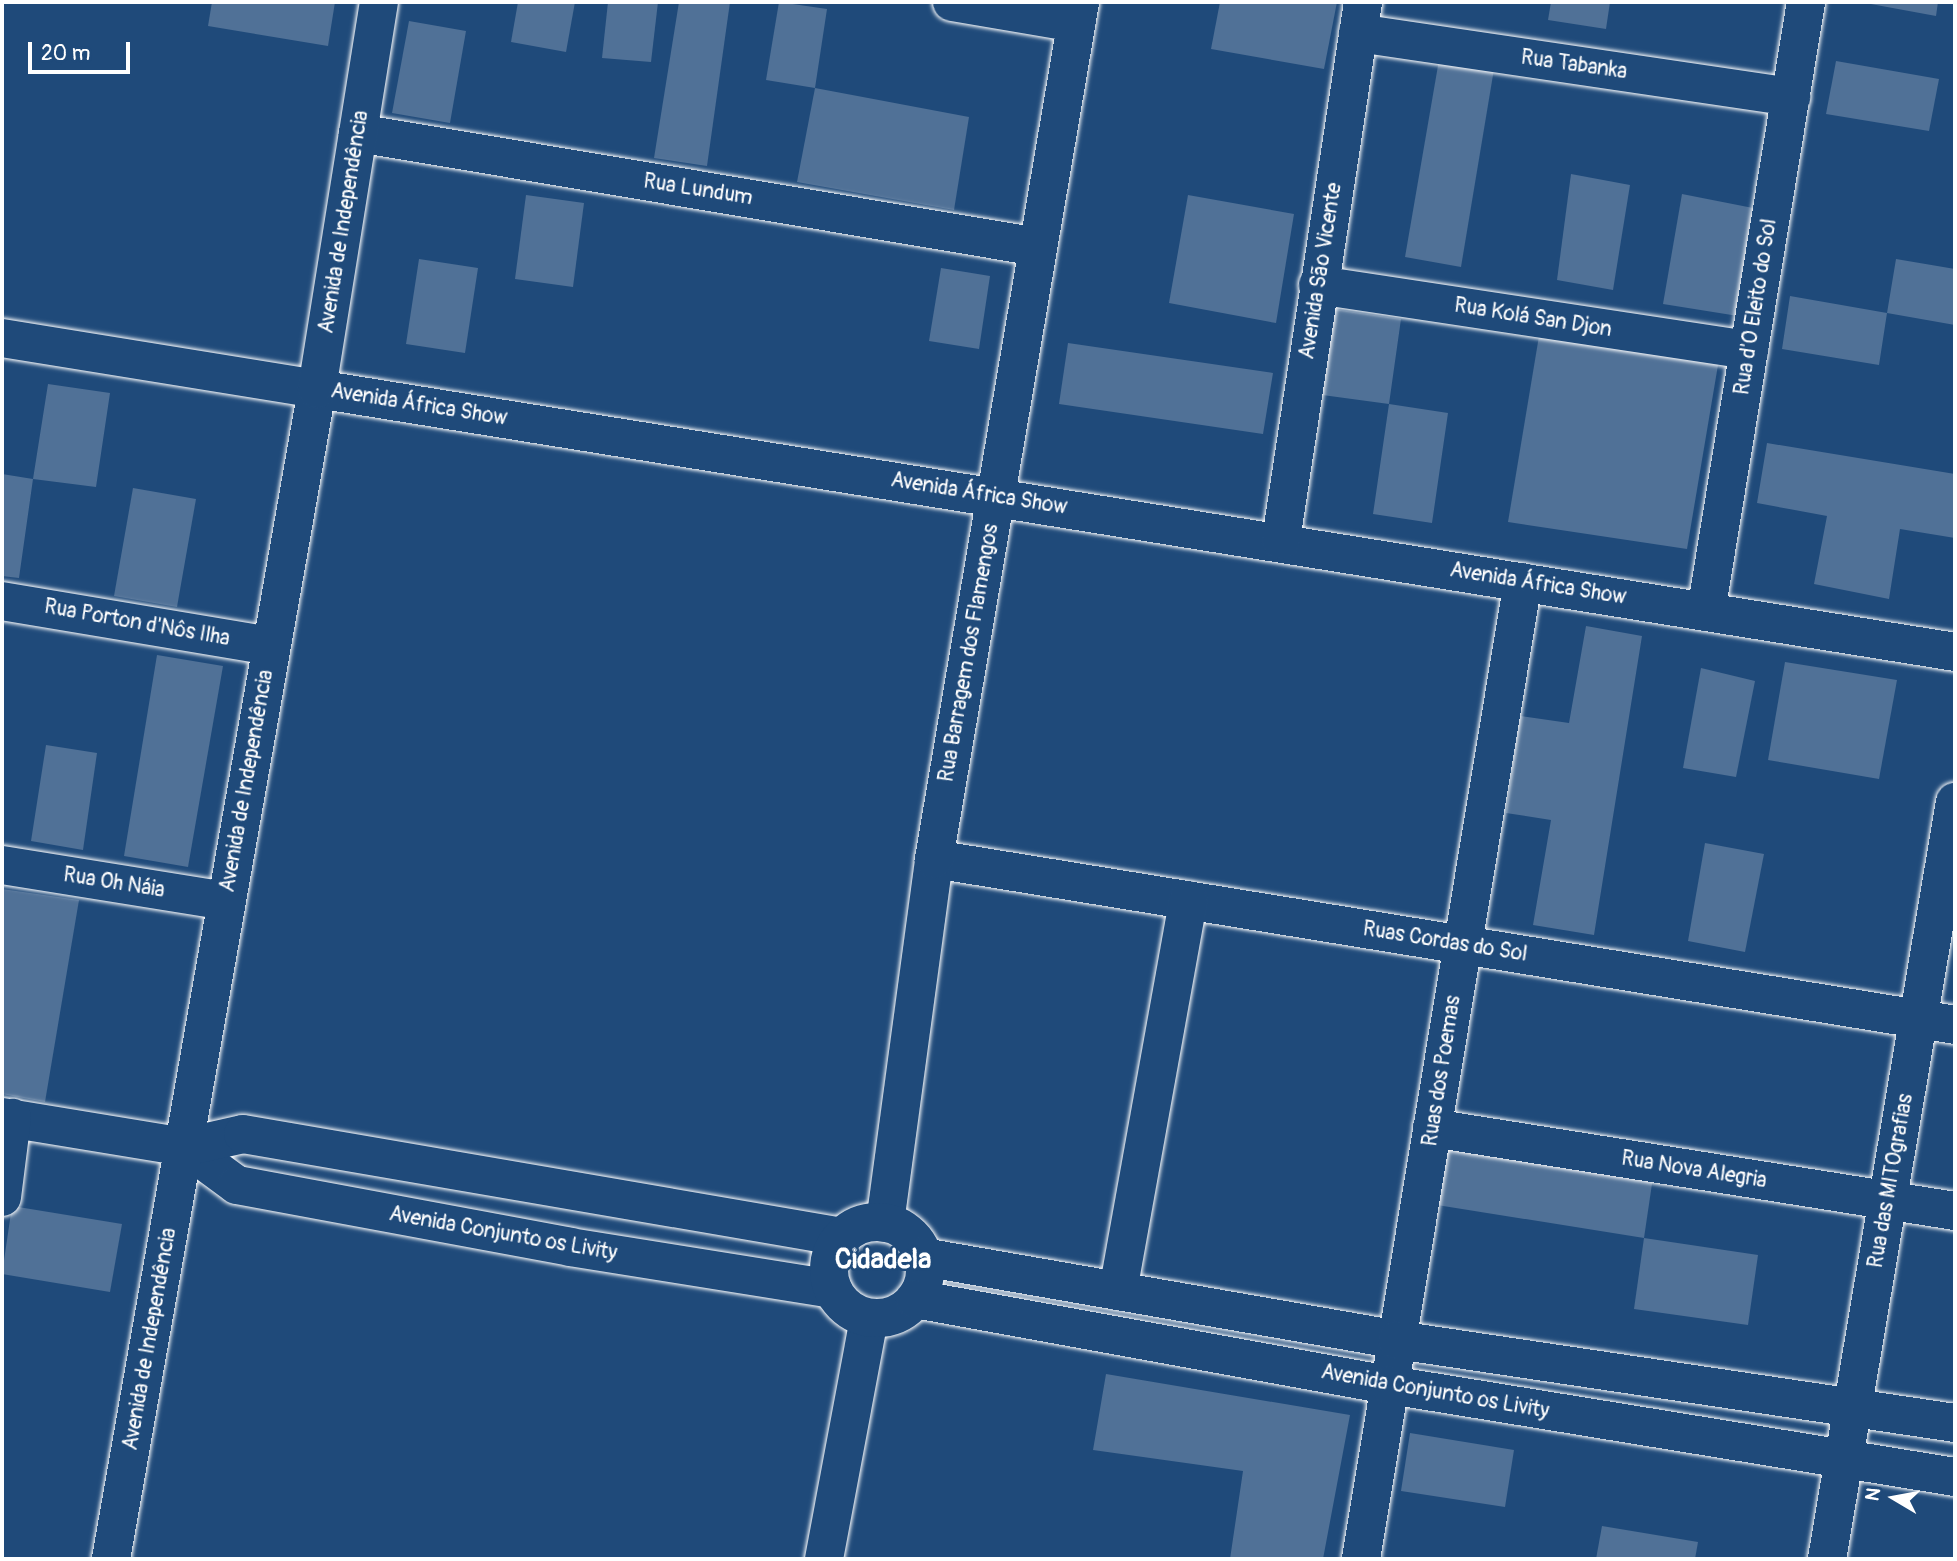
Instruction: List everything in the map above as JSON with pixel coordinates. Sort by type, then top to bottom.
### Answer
[{"type":"street","name":"Avenida de Independência","points":[[111,1559],[317,388],[379,2]]},
{"type":"street","points":[[952,2],[1078,12]]},
{"type":"street","name":"Rua d'O Eleito do Sol","points":[[1706,612],[1806,2]]},
{"type":"street","name":"Rua Barragem dos Flamengos","points":[[885,1223],[934,859],[1078,12]]},
{"type":"street","name":"Rua Tabanka","points":[[1361,18],[1791,97]]},
{"type":"street","name":"Avenida São Vicente","points":[[1281,540],[1361,18]]},
{"type":"street","name":"Rua Lundum","points":[[358,133],[1038,247]]},
{"type":"street","name":"Rua Kolá San Djon","points":[[1318,285],[1749,350]]},
{"type":"street","name":"Avenida África Show","points":[[2,338],[996,498],[1281,540],[1955,652]]},
{"type":"street","name":"Ruas dos Poemas","points":[[1361,1559],[1523,582]]},
{"type":"street","name":"Rua Porton d'Nôs Ilha","points":[[2,601],[271,646]]},
{"type":"street","name":"Rua das MITOgrafias","points":[[1827,1559],[1955,802]]},
{"type":"street","name":"Ruas Cordas do Sol","points":[[934,859],[1955,1025]]},
{"type":"street","name":"Rua Oh Náia","points":[[2,865],[226,901]]},
{"type":"street","points":[[1118,1291],[1188,901]]},
{"type":"street","points":[[2,1197],[7,1118]]},
{"type":"street","name":"Avenida Conjunto os Livity","points":[[7,1118],[185,1147],[243,1134],[842,1237]]},
{"type":"street","name":"Rua Nova Alegria","points":[[1432,1128],[1955,1211]]},
{"type":"street","name":"Avenida Conjunto os Livity","points":[[185,1147],[237,1185],[569,1247],[833,1289]]},
{"type":"street","points":[[885,1223],[908,1234],[923,1257],[924,1275],[915,1299],[893,1316],[869,1318],[847,1308],[833,1289],[829,1266],[842,1237],[862,1224],[885,1223]]},
{"type":"street","points":[[923,1257],[1397,1340],[1955,1423]]},
{"type":"street","name":"Avenida Conjunto os Livity","points":[[915,1299],[1390,1385],[1955,1477]]},
{"type":"street","points":[[824,1559],[869,1318]]},
{"type":"building","points":[[212,2],[335,2],[328,46],[208,26]]},
{"type":"building","points":[[518,2],[575,2],[566,52],[511,42]]},
{"type":"building","points":[[608,2],[658,2],[651,62],[602,58]]},
{"type":"building","points":[[679,2],[730,2],[707,166],[654,158]]},
{"type":"building","points":[[779,2],[827,9],[815,88],[766,80]]},
{"type":"building","points":[[1220,2],[1337,2],[1324,69],[1211,49]]},
{"type":"building","points":[[1551,2],[1610,2],[1606,29],[1548,20]]},
{"type":"building","points":[[1860,2],[1938,2],[1936,16]]},
{"type":"building","points":[[409,21],[466,31],[450,123],[392,113]]},
{"type":"building","points":[[1440,54],[1495,63],[1461,267],[1405,257]]},
{"type":"building","points":[[1836,61],[1939,79],[1929,131],[1826,114]]},
{"type":"building","points":[[815,88],[969,117],[954,210],[797,182]]},
{"type":"building","points":[[1571,174],[1630,185],[1613,290],[1557,280]]},
{"type":"building","points":[[1682,194],[1758,209],[1738,316],[1663,304]]},
{"type":"building","points":[[526,195],[584,203],[573,287],[515,279]]},
{"type":"building","points":[[1188,195],[1294,214],[1276,323],[1169,303]]},
{"type":"building","points":[[419,259],[478,268],[465,353],[406,344]]},
{"type":"building","points":[[1896,259],[1955,269],[1955,325],[1887,313]]},
{"type":"building","points":[[941,268],[990,276],[979,349],[929,341]]},
{"type":"building","points":[[1790,296],[1887,313],[1879,365],[1782,349]]},
{"type":"building","points":[[1327,308],[1401,319],[1389,404],[1315,394]]},
{"type":"building","points":[[1540,330],[1719,359],[1687,549],[1508,522]]},
{"type":"building","points":[[1068,343],[1273,373],[1263,434],[1059,404]]},
{"type":"building","points":[[48,384],[110,393],[96,487],[33,479]]},
{"type":"building","points":[[1389,404],[1448,413],[1432,523],[1373,514]]},
{"type":"building","points":[[1767,443],[1955,474],[1955,538],[1900,529],[1889,599],[1814,584],[1827,516],[1757,503]]},
{"type":"building","points":[[2,474],[33,479],[19,578],[2,576]]},
{"type":"building","points":[[133,488],[196,499],[177,607],[114,596]]},
{"type":"building","points":[[1586,626],[1642,636],[1594,935],[1533,925],[1551,820],[1506,813],[1520,716],[1569,723]]},
{"type":"building","points":[[157,655],[223,666],[188,867],[124,856]]},
{"type":"building","points":[[1785,662],[1897,680],[1879,779],[1768,760]]},
{"type":"building","points":[[1701,668],[1755,681],[1736,777],[1683,768]]},
{"type":"building","points":[[46,745],[97,753],[83,850],[31,841]]},
{"type":"building","points":[[1705,843],[1764,854],[1745,952],[1688,941]]},
{"type":"building","points":[[2,889],[79,900],[45,1102],[2,1094]]},
{"type":"building","points":[[1447,1144],[1653,1177],[1644,1238],[1437,1205]]},
{"type":"building","points":[[12,1206],[122,1224],[110,1292],[2,1274]]},
{"type":"building","points":[[1644,1238],[1758,1255],[1748,1325],[1634,1309]]},
{"type":"building","points":[[1106,1374],[1350,1415],[1323,1559],[1230,1559],[1243,1471],[1093,1450]]},
{"type":"building","points":[[1410,1433],[1514,1450],[1505,1507],[1401,1491]]},
{"type":"building","points":[[1602,1526],[1698,1542],[1695,1559],[1596,1559]]},
{"type":"district","name":"Cidadela","points":[[883,1260]]}]
